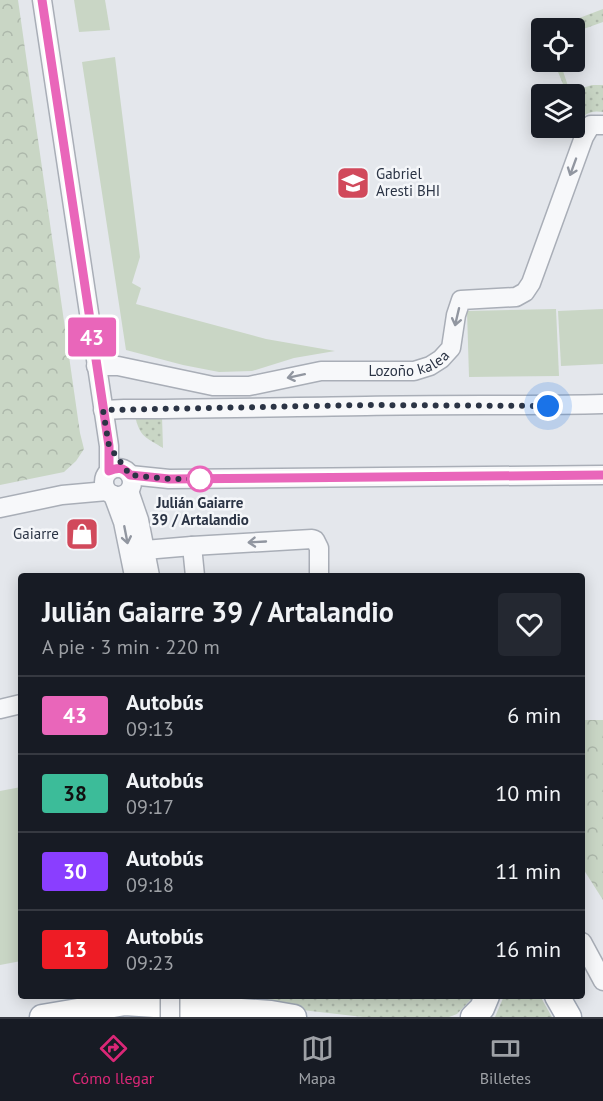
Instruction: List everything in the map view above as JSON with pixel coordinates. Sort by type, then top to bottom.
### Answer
[{"type":"main road","points":[[473,1017],[482,1008],[486,999]]},
{"type":"main road","points":[[559,999],[569,1017]]},
{"type":"main road","points":[[42,1017],[125,1003],[271,1013],[294,1017]]},
{"type":"street","points":[[42,0],[103,410],[109,446],[119,482],[123,522],[133,573]]},
{"type":"street","name":"Lozoño kalea","points":[[96,366],[118,366],[213,386],[249,386],[321,371],[414,370],[430,366],[441,359],[451,348],[456,315],[461,300],[516,297],[525,292],[531,283],[584,137],[591,125],[603,125]]},
{"type":"street","points":[[103,410],[367,405],[603,404]]},
{"type":"street","points":[[0,508],[119,482],[169,479],[603,476]]},
{"type":"street","points":[[119,482],[139,520],[149,573]]},
{"type":"street","points":[[145,550],[312,539],[319,548],[319,573]]},
{"type":"street","points":[[192,546],[195,573]]},
{"type":"street","points":[[0,709],[18,706]]},
{"type":"street","points":[[585,948],[603,981]]},
{"type":"street","points":[[170,999],[170,1017]]},
{"type":"green space","points":[[0,0],[18,0],[84,449],[76,461],[64,472],[0,485]]},
{"type":"green space","points":[[74,0],[105,0],[110,30],[79,32]]},
{"type":"green space","points":[[603,9],[603,22],[585,28],[585,18],[579,18]]},
{"type":"green space","points":[[115,57],[140,257],[132,283],[141,288],[136,304],[266,339],[335,351],[294,358],[252,371],[219,372],[126,350],[82,62]]},
{"type":"green space","points":[[558,72],[563,72],[567,84],[563,84]]},
{"type":"green space","points":[[603,85],[603,112],[585,115],[585,87]]},
{"type":"green space","points":[[556,309],[559,376],[469,377],[467,311]]},
{"type":"green space","points":[[603,309],[603,364],[561,366],[558,311]]},
{"type":"green space","points":[[135,416],[162,416],[163,448],[144,436]]},
{"type":"green space","points":[[585,720],[603,720],[603,900],[585,872]]},
{"type":"green space","points":[[18,788],[18,962],[0,965],[0,791]]},
{"type":"green space","points":[[207,999],[471,999],[457,1014],[449,1017],[363,1017]]},
{"type":"green space","points":[[503,999],[542,999],[552,1017],[495,1017]]},
{"type":"bus line","name":"43","points":[[42,0],[109,446],[109,471],[117,467],[126,470],[130,475],[169,479],[603,475]]},
{"type":"place","name":"Gabriel Aresti BHI","points":[[353,183]]},
{"type":"place","name":"Julián Gaiarre 39 / Artalandio","points":[[200,479]]},
{"type":"place","name":"Gaiarre","points":[[82,534]]},
{"type":"route","points":[[200,479],[130,475],[109,446],[103,410],[367,405],[548,406]]}]
